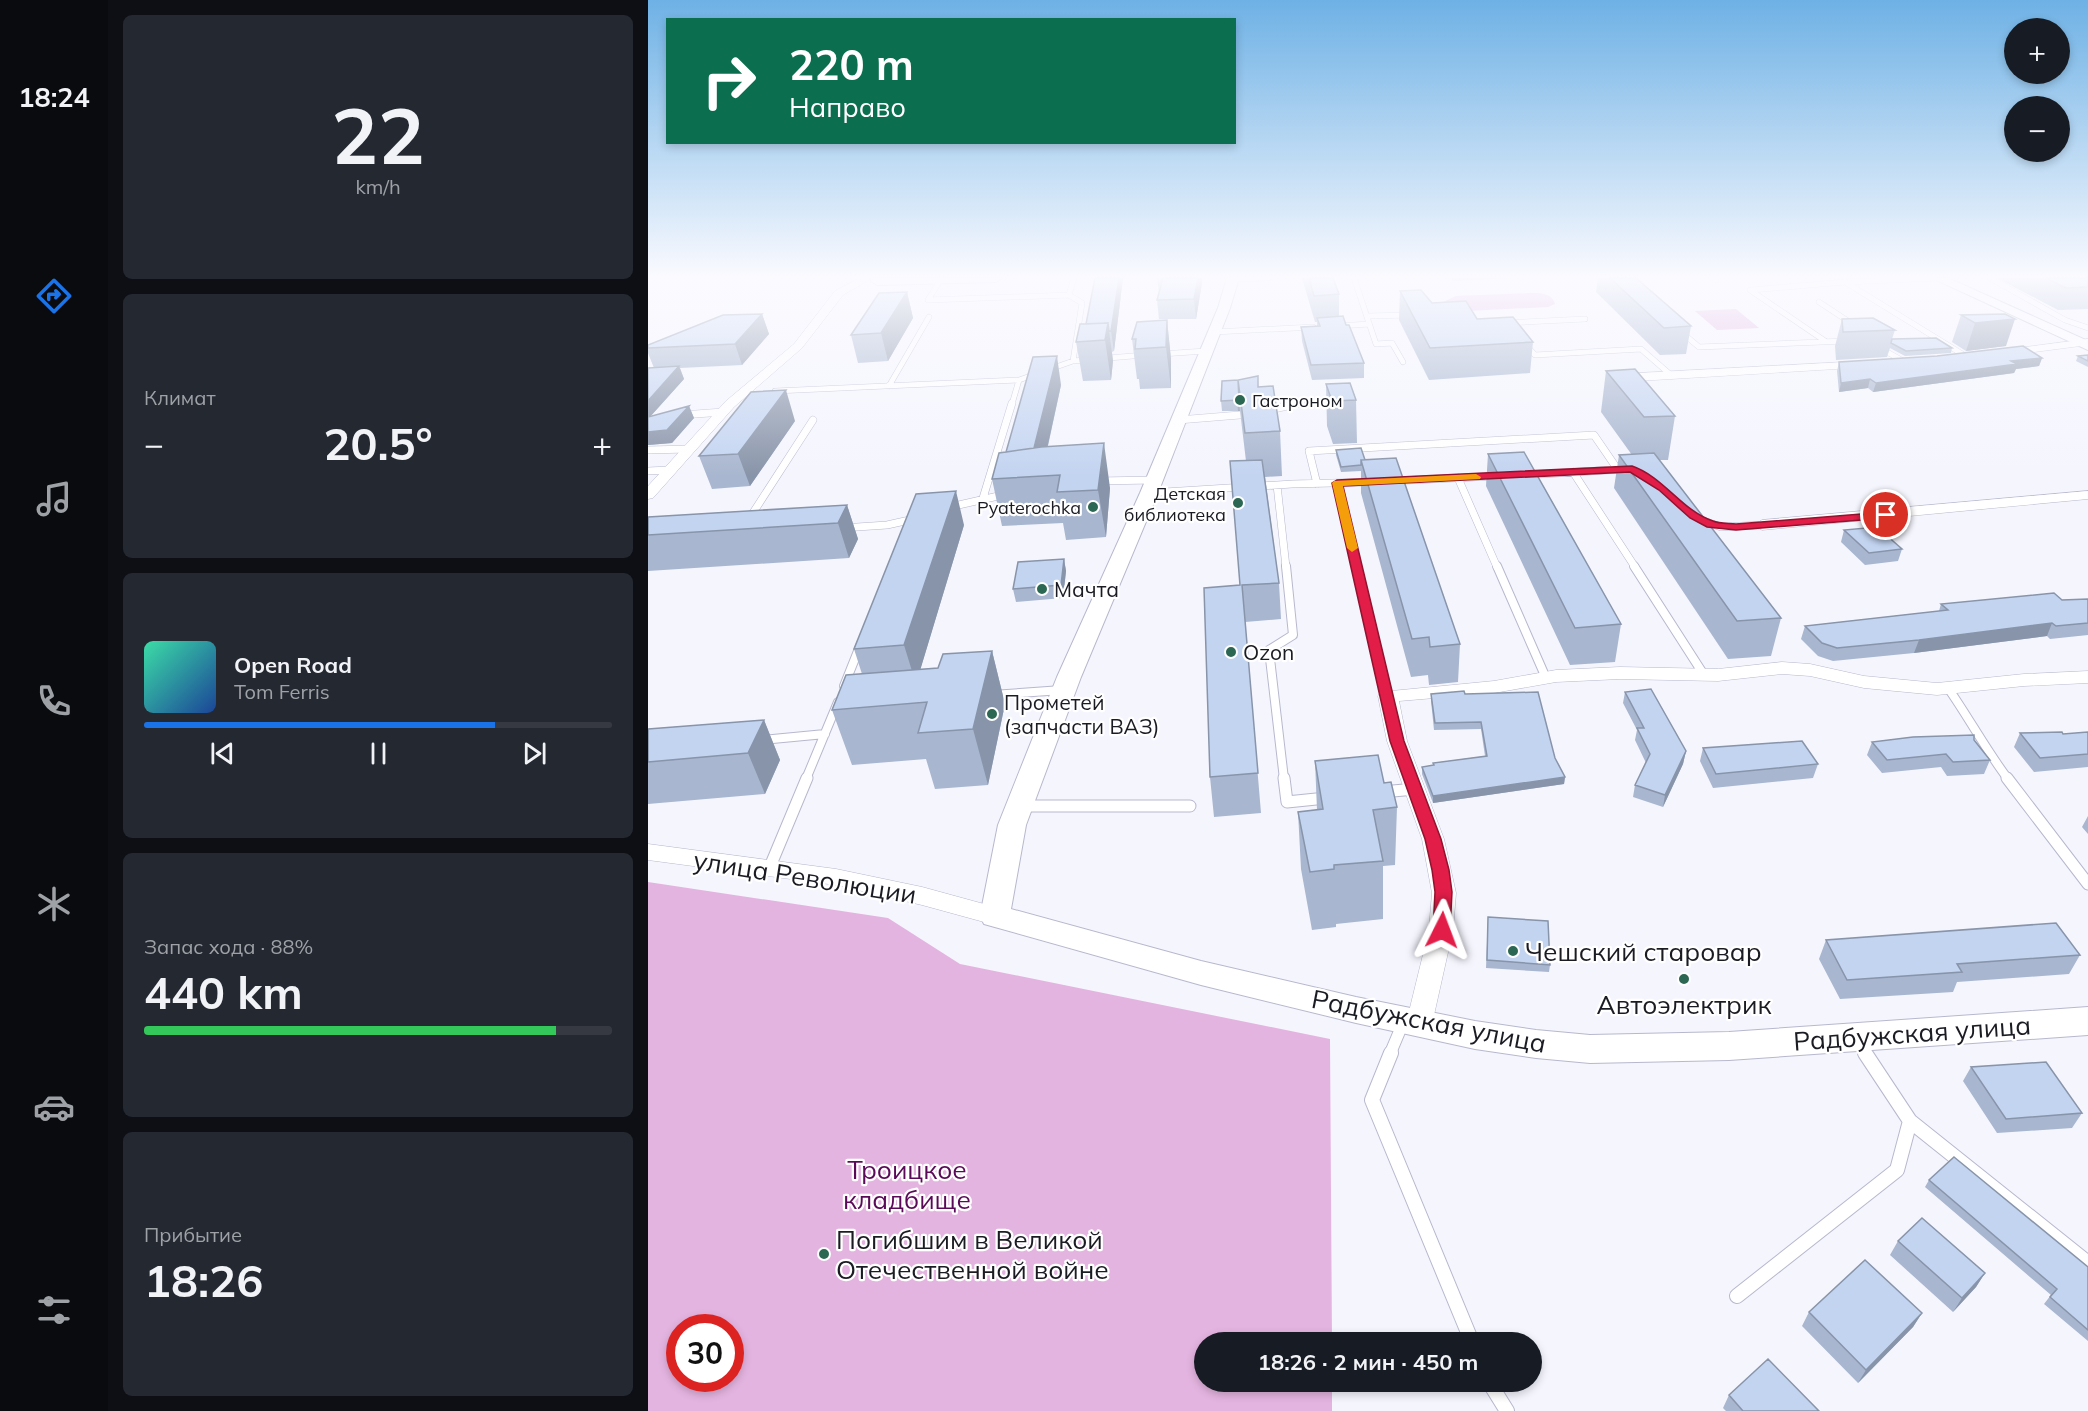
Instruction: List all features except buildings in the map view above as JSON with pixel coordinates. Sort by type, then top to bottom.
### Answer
[{"type":"street","points":[[648,495],[723,412],[749,392],[800,344]]},
{"type":"street","points":[[995,916],[1008,843],[1020,806],[1064,690],[1152,487],[1209,344]]},
{"type":"street","points":[[1945,359],[2079,344]]},
{"type":"street","points":[[1621,378],[1909,362]]},
{"type":"street","points":[[1762,525],[2088,495]]},
{"type":"street","points":[[1412,1022],[1442,930],[1444,892],[1433,839],[1397,741],[1388,696],[1494,687],[1546,678],[1620,673],[1737,674],[1782,668],[1821,672],[1886,686],[1948,688],[2024,680],[2088,677]]},
{"type":"street","name":"улица Революции","points":[[648,852],[836,877],[922,896],[995,916]]},
{"type":"street","name":"Радбужская улица","points":[[995,916],[1201,973],[1412,1022],[1475,1035],[1590,1049],[1729,1046],[2088,1021]]},
{"type":"lane","points":[[890,386],[913,344]]},
{"type":"lane","points":[[1073,361],[1076,344]]},
{"type":"lane","points":[[766,391],[1019,380],[1073,361],[1191,344]]},
{"type":"lane","points":[[1392,344],[1403,362]]},
{"type":"lane","points":[[1525,344],[1535,355],[1641,349],[1672,376]]},
{"type":"lane","points":[[1696,344],[1700,347],[1766,344]]},
{"type":"lane","points":[[1956,344],[1978,356]]},
{"type":"lane","points":[[1876,346],[1909,362]]},
{"type":"lane","points":[[983,498],[1019,380]]},
{"type":"lane","points":[[1178,420],[1239,417],[1301,403]]},
{"type":"lane","points":[[677,416],[686,413],[723,412]]},
{"type":"lane","points":[[744,526],[813,420]]},
{"type":"lane","points":[[1317,484],[1309,451],[1594,435],[1618,470]]},
{"type":"lane","points":[[648,450],[689,448]]},
{"type":"lane","points":[[1515,475],[1632,469]]},
{"type":"lane","points":[[648,471],[669,470]]},
{"type":"lane","points":[[1574,472],[1704,675]]},
{"type":"lane","points":[[1388,481],[1504,476]]},
{"type":"lane","points":[[1458,478],[1546,678]]},
{"type":"lane","points":[[1089,482],[1152,487],[1376,482]]},
{"type":"lane","points":[[1337,483],[1388,696]]},
{"type":"lane","points":[[1277,485],[1293,635],[1269,650],[1287,802],[1333,797]]},
{"type":"lane","points":[[939,511],[983,498],[1013,493]]},
{"type":"lane","points":[[1693,515],[1711,525],[1723,527],[1762,525]]},
{"type":"lane","points":[[830,529],[919,518]]},
{"type":"lane","points":[[905,532],[909,521]]},
{"type":"lane","points":[[768,869],[866,632]]},
{"type":"lane","points":[[1948,688],[1967,715],[1987,752],[2088,884]]},
{"type":"lane","points":[[985,695],[1064,690]]},
{"type":"lane","points":[[835,709],[847,708]]},
{"type":"lane","points":[[754,740],[825,734]]},
{"type":"lane","points":[[1368,794],[1415,789]]},
{"type":"lane","points":[[1020,806],[1190,806]]},
{"type":"lane","points":[[1412,1022],[1372,1100],[1468,1332]]},
{"type":"lane","points":[[1855,1038],[1910,1121],[2088,1263]]},
{"type":"lane","points":[[1737,1296],[1897,1170],[1910,1121]]},
{"type":"lane","points":[[1495,1392],[1507,1411]]},
{"type":"green space","name":"Троицкое кладбище","points":[[648,882],[888,918],[960,964],[1330,1039],[1332,1332],[1194,1332],[1194,1392],[1332,1392],[1332,1411],[648,1411]]},
{"type":"slow traffic","points":[[1352,548],[1337,483],[1476,477]]},
{"type":"place","name":"Гастроном","points":[[1240,400]]},
{"type":"place","name":"Детская библиотека","points":[[1238,503]]},
{"type":"place","name":"Pyaterochka","points":[[1093,507]]},
{"type":"place","name":"Мачта","points":[[1042,589]]},
{"type":"place","name":"Ozon","points":[[1231,652]]},
{"type":"place","name":"Прометей (запчасти ВАЗ)","points":[[992,714]]},
{"type":"place","name":"Чешский старовар","points":[[1513,951]]},
{"type":"place","name":"Автоэлектрик","points":[[1684,979]]},
{"type":"place","name":"Погибшим в Великой Отечественной войне","points":[[824,1254]]},
{"type":"route","points":[[1442,930],[1444,892],[1441,870],[1433,839],[1397,741],[1337,483],[1632,469],[1673,496],[1701,521],[1711,525],[1736,527],[1886,515]]}]
